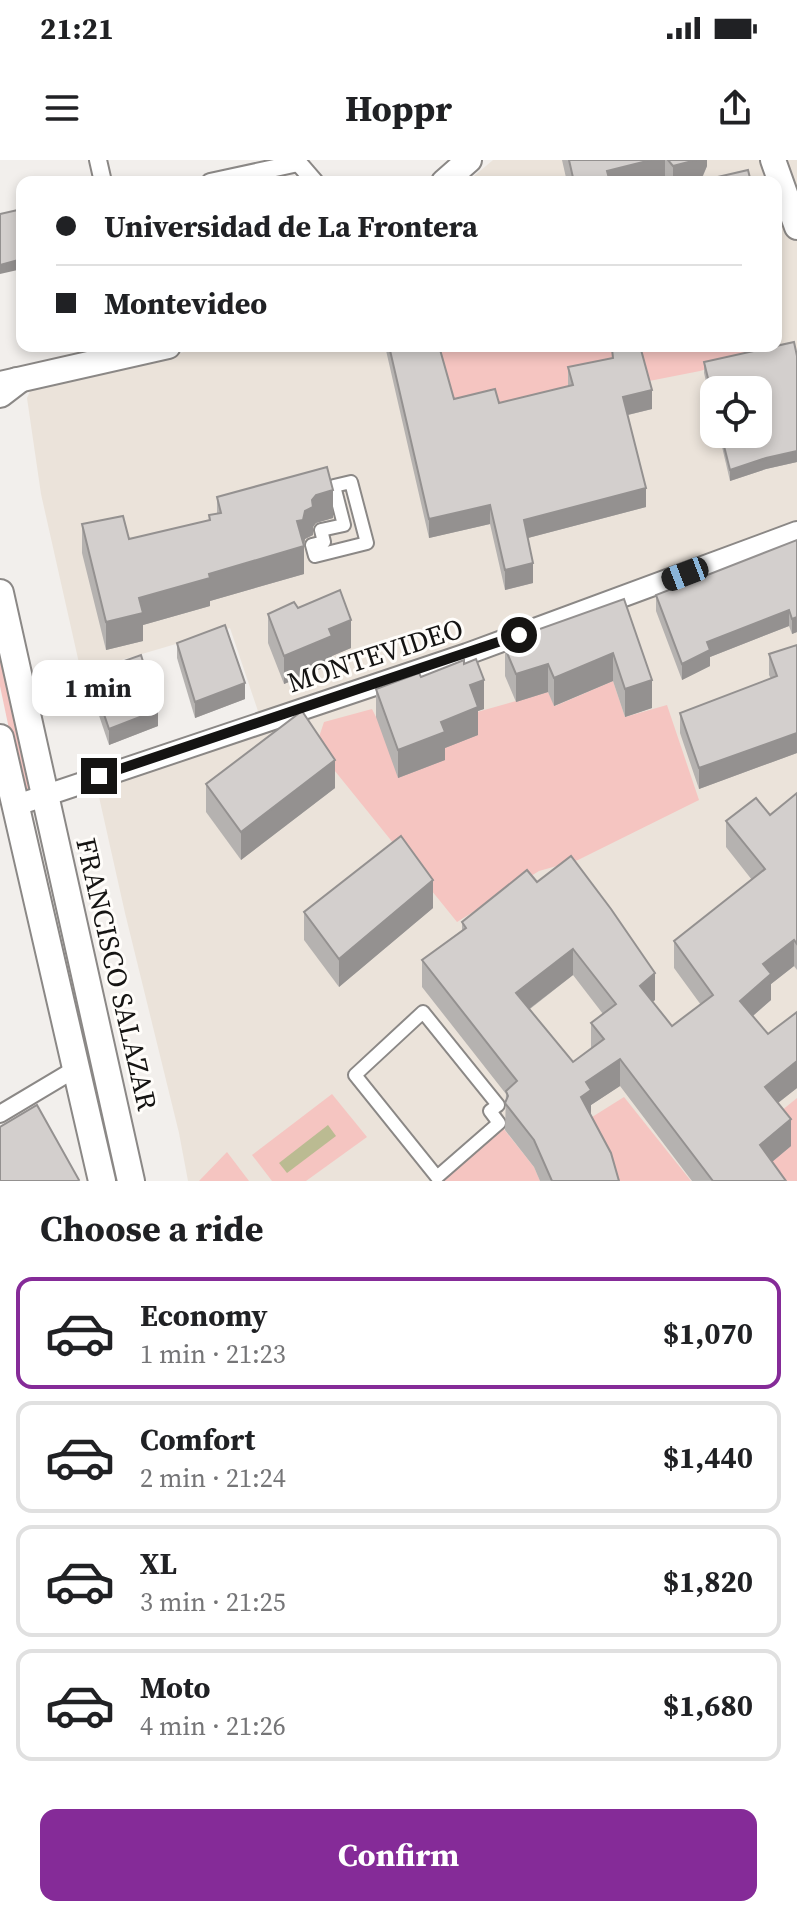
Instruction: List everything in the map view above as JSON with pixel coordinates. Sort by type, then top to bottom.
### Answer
[{"type":"main road","points":[[451,176],[469,160]]},
{"type":"main road","points":[[782,185],[797,227]]},
{"type":"main road","points":[[6,386],[129,352]]},
{"type":"main road","name":"FRANCISCO SALAZAR","points":[[0,593],[131,1181]]},
{"type":"main road","points":[[0,738],[102,1181]]},
{"type":"street","points":[[235,176],[297,161]]},
{"type":"street","points":[[351,482],[367,543],[315,556],[312,545],[324,542],[321,530],[344,525],[334,486],[351,482]]},
{"type":"street","name":"MONTEVIDEO","points":[[14,806],[467,654],[797,532]]},
{"type":"street","points":[[423,1012],[498,1105],[490,1111],[499,1123],[437,1177],[355,1075],[423,1012]]},
{"type":"street","points":[[0,1114],[77,1068]]},
{"type":"shaded area","points":[[493,160],[797,160],[797,1181],[188,1181],[97,788],[264,729],[230,628],[81,672],[41,494],[27,398],[31,389],[184,352],[782,352],[782,176],[474,176]]},
{"type":"shaded area","points":[[436,352],[748,352],[749,356],[700,371],[644,382],[573,405],[458,433]]},
{"type":"shaded area","points":[[0,643],[32,787],[22,791],[0,686]]},
{"type":"shaded area","points":[[613,681],[625,717],[667,705],[699,800],[578,860],[539,871],[457,922],[322,755],[318,740],[324,722],[372,709],[376,717],[435,735],[470,714],[548,692],[555,706]]},
{"type":"shaded area","points":[[332,1094],[367,1137],[306,1181],[272,1181],[252,1155]]},
{"type":"shaded area","points":[[624,1097],[691,1181],[612,1181],[581,1124]]},
{"type":"shaded area","points":[[797,1098],[797,1181],[767,1181],[760,1172],[770,1120]]},
{"type":"shaded area","points":[[499,1123],[534,1167],[540,1181],[442,1181],[437,1177]]},
{"type":"shaded area","points":[[328,1125],[336,1136],[287,1173],[279,1163]]},
{"type":"shaded area","points":[[227,1152],[249,1181],[199,1181]]},
{"type":"building","points":[[569,160],[651,160],[607,171],[608,176],[573,176]]},
{"type":"building","points":[[668,160],[696,160],[673,166]]},
{"type":"building","points":[[748,170],[750,176],[722,176]]},
{"type":"building","points":[[16,210],[16,261],[0,265],[0,214]]},
{"type":"building","points":[[794,342],[797,356],[797,451],[730,470],[724,448],[772,448],[772,376],[707,376],[704,362],[749,352],[782,352],[782,345]]},
{"type":"building","points":[[390,352],[441,352],[454,399],[495,389],[499,403],[573,385],[568,367],[613,358],[612,352],[642,352],[652,390],[623,397],[646,488],[524,520],[533,563],[505,570],[490,505],[429,519]]},
{"type":"building","points":[[327,467],[333,490],[316,495],[312,500],[313,507],[305,511],[303,520],[297,521],[304,546],[139,598],[143,613],[106,622],[82,524],[123,516],[129,539],[210,520],[209,515],[221,513],[217,497]]},
{"type":"building","points":[[797,540],[797,617],[792,619],[789,610],[707,642],[710,650],[682,664],[656,595]]},
{"type":"building","points":[[340,590],[351,620],[329,629],[332,636],[284,656],[268,614],[294,602],[298,608]]},
{"type":"building","points":[[624,599],[652,680],[625,689],[613,653],[554,678],[548,664],[516,674],[505,648],[537,637],[534,631]]},
{"type":"building","points":[[225,625],[245,683],[195,702],[177,643]]},
{"type":"building","points":[[797,645],[797,733],[699,768],[680,713],[777,676],[769,654]]},
{"type":"building","points":[[141,655],[158,710],[109,729],[90,673]]},
{"type":"building","points":[[476,659],[484,680],[470,685],[478,707],[441,722],[445,732],[398,750],[376,689],[419,673],[421,677],[464,660],[464,664]]},
{"type":"building","points":[[302,711],[335,760],[241,832],[206,784]]},
{"type":"building","points":[[797,793],[797,944],[794,940],[763,964],[771,974],[740,1001],[768,1034],[797,1012],[797,1061],[765,1087],[791,1119],[760,1145],[786,1181],[713,1181],[620,1059],[586,1082],[591,1090],[581,1097],[611,1153],[619,1181],[552,1181],[534,1140],[505,1103],[508,1096],[506,1091],[517,1081],[422,960],[466,928],[462,922],[527,870],[537,882],[571,856],[655,973],[640,986],[672,1026],[713,995],[674,941],[765,869],[726,821],[756,798],[770,815]],"holes":[[[573,949],[616,1004],[591,1023],[604,1039],[573,1062],[516,993]]]},
{"type":"building","points":[[401,836],[433,880],[339,959],[304,912]]},
{"type":"building","points":[[37,1105],[78,1181],[0,1181],[0,1127]]},
{"type":"route","points":[[99,776],[519,635]]}]
